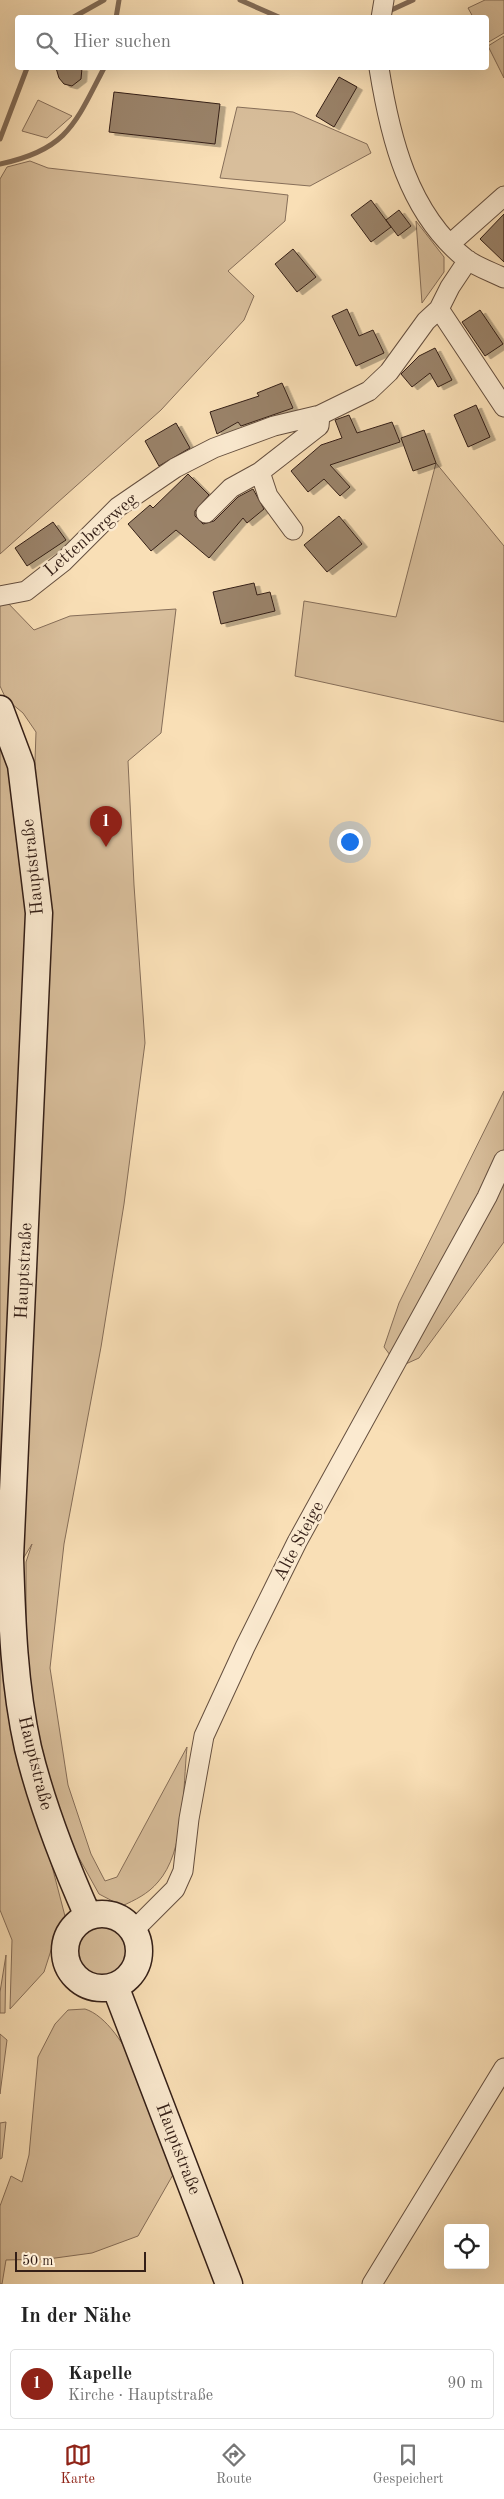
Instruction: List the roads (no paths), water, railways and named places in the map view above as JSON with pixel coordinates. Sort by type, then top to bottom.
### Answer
[{"type":"main road","name":"Hauptstraße","points":[[0,709],[21,765],[39,913],[10,1558],[12,1643],[28,1748],[60,1853],[88,1916]]},
{"type":"main road","points":[[101,1914],[112,1916],[123,1921],[133,1931],[138,1945],[139,1956],[136,1967],[128,1978],[115,1986],[105,1989],[86,1986],[80,1982],[67,1966],[64,1952],[68,1933],[78,1922],[88,1916],[101,1914]]},
{"type":"main road","name":"Hauptstraße","points":[[115,1986],[229,2284]]},
{"type":"street","points":[[382,15],[384,0]]},
{"type":"street","points":[[379,70],[384,99],[397,150],[410,187],[425,213],[450,244],[468,260],[504,278]]},
{"type":"street","points":[[450,244],[504,196]]},
{"type":"street","name":"Lettenbergweg","points":[[0,596],[26,590],[63,562],[118,507],[175,468],[214,448],[274,426],[320,415],[369,391],[389,372],[426,321],[439,308],[468,260]]},
{"type":"street","points":[[439,308],[504,407]]},
{"type":"street","points":[[206,513],[231,488],[260,472],[319,426],[320,415]]},
{"type":"street","points":[[260,472],[268,496],[292,530]]},
{"type":"street","name":"Alte Steige","points":[[133,1931],[175,1889],[183,1872],[189,1819],[204,1736],[249,1639],[290,1556],[487,1197],[504,1160]]},
{"type":"street","points":[[372,2284],[504,2068]]},
{"type":"waterway","points":[[77,15],[104,0]]},
{"type":"waterway","points":[[116,15],[119,0]]},
{"type":"waterway","points":[[240,0],[274,15]]},
{"type":"waterway","points":[[387,12],[413,0]]},
{"type":"waterway","points":[[0,139],[26,70]]},
{"type":"waterway","points":[[0,164],[40,151],[55,142],[66,132],[85,105],[103,70]]},
{"type":"place","name":"Kapelle","points":[[106,847]]}]
